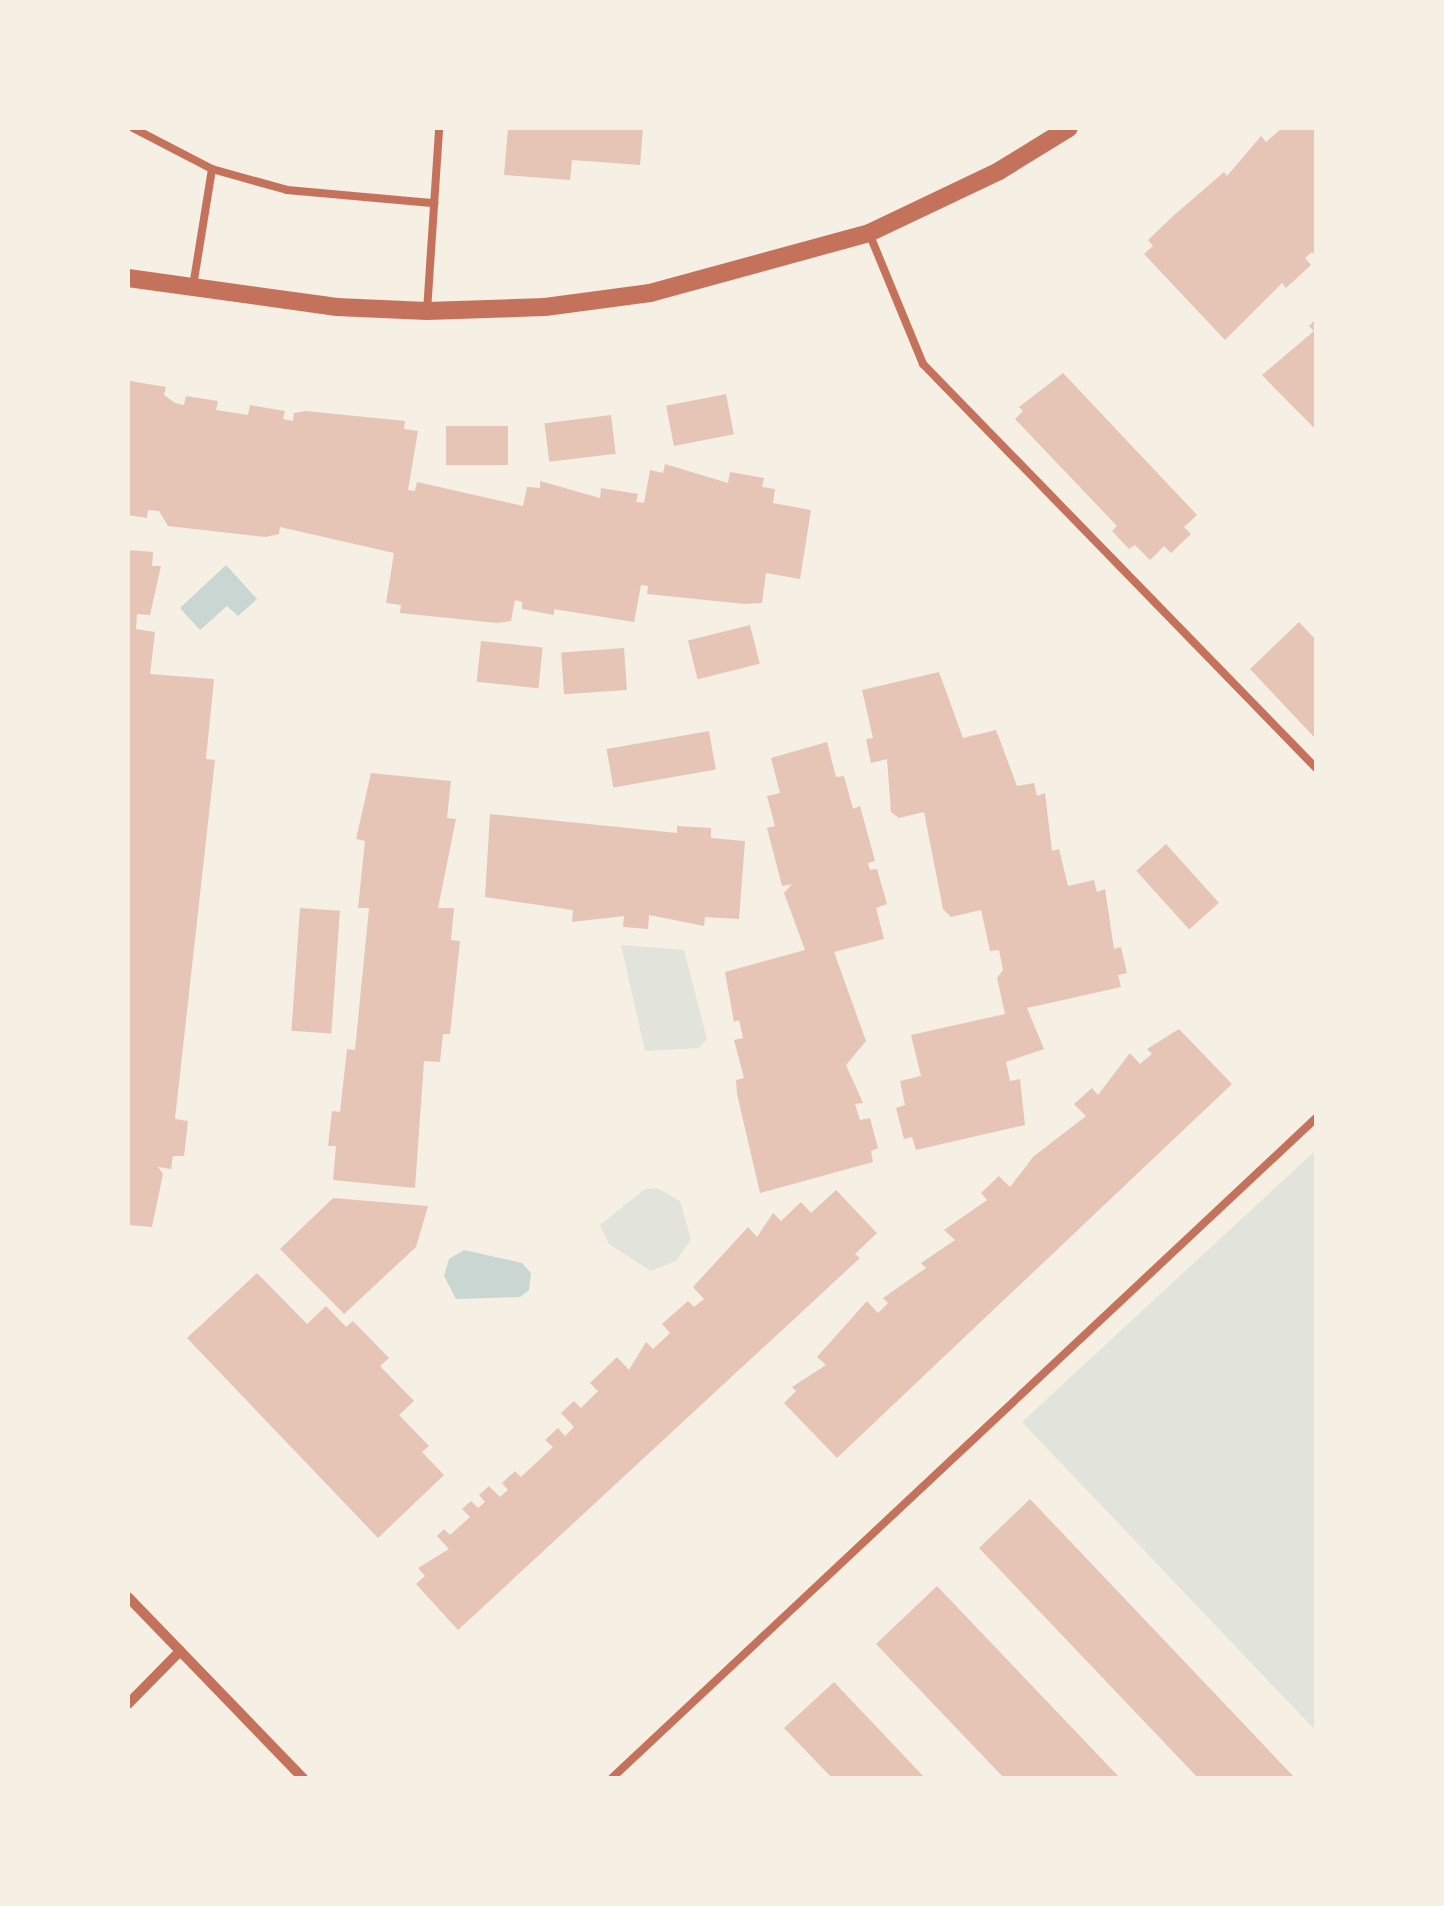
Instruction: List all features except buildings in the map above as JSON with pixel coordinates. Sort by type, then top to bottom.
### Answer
[{"type":"street","points":[[128,278],[338,307],[427,311],[545,307],[650,293],[869,233],[999,171],[1070,128]]},
{"type":"street","points":[[128,1596],[303,1778]]},
{"type":"street","points":[[128,1704],[180,1652]]},
{"type":"lane","points":[[133,128],[212,168],[287,190],[434,203]]},
{"type":"lane","points":[[427,311],[439,128]]},
{"type":"lane","points":[[193,286],[212,168]]},
{"type":"lane","points":[[869,233],[923,364],[1316,768]]},
{"type":"lane","points":[[612,1778],[1316,1118]]},
{"type":"shaded area","points":[[226,565],[257,599],[238,616],[227,606],[200,630],[180,608]]},
{"type":"shaded area","points":[[621,945],[684,950],[707,1039],[699,1048],[645,1051]]},
{"type":"shaded area","points":[[1316,1150],[1316,1731],[1022,1422]]},
{"type":"shaded area","points":[[657,1188],[680,1201],[691,1239],[676,1261],[651,1271],[609,1244],[600,1225],[645,1189]]},
{"type":"shaded area","points":[[464,1250],[522,1263],[531,1273],[529,1290],[520,1297],[456,1299],[444,1276],[449,1259]]}]
